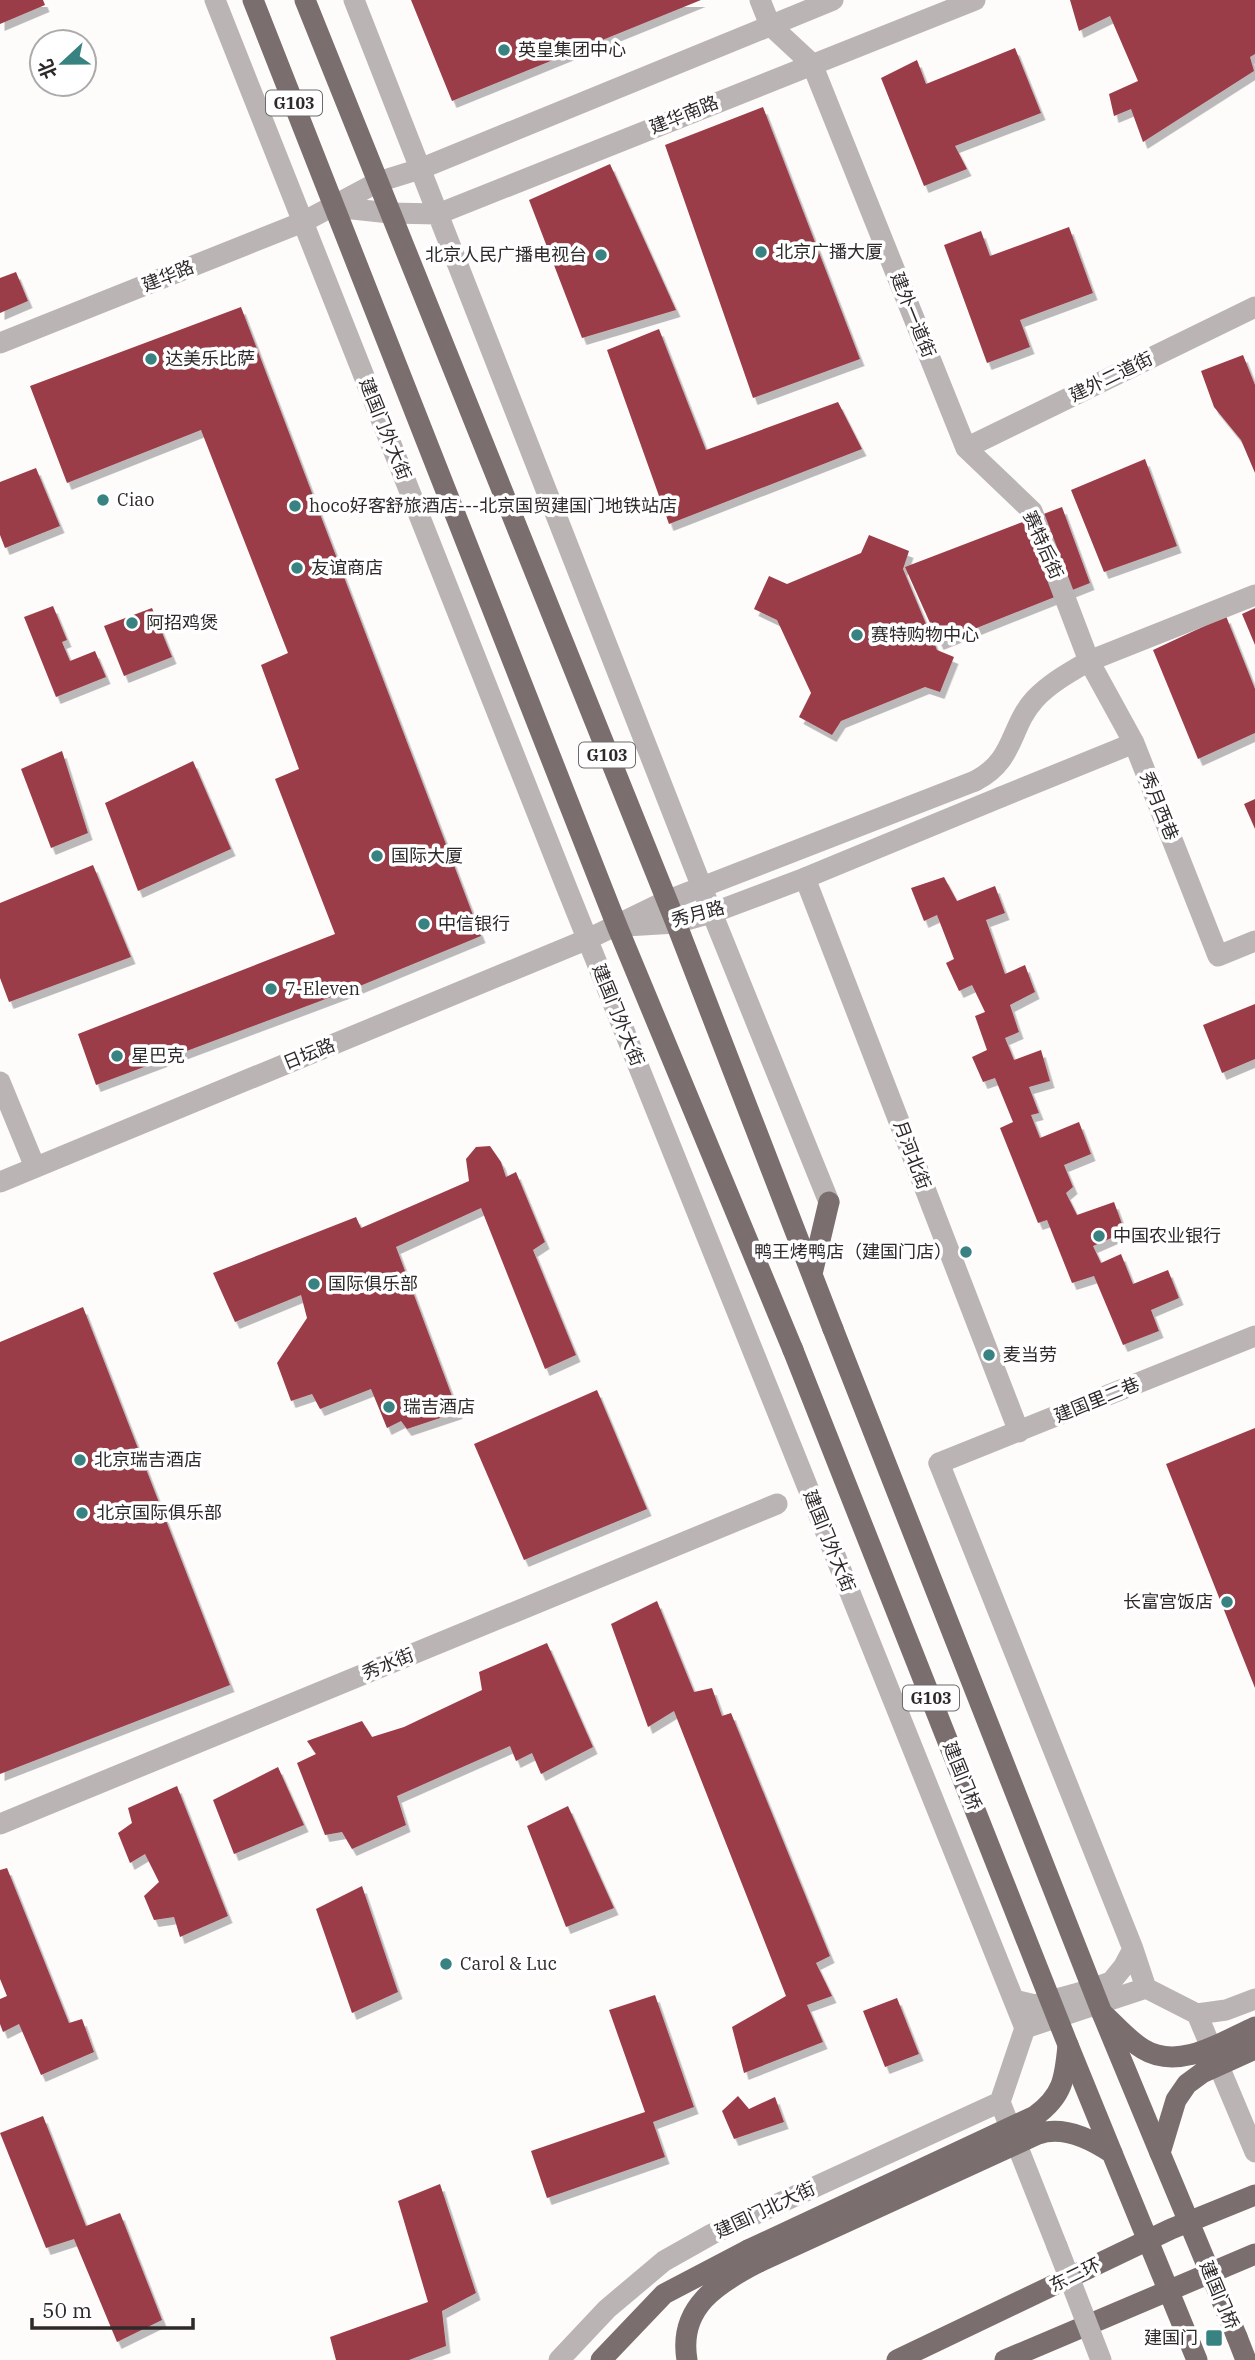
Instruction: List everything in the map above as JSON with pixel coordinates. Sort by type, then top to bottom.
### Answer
[{"type":"highway","name":"建国门外大街","points":[[253,0],[617,926],[793,1350]]},
{"type":"highway","name":"G103","points":[[305,0],[676,923],[1102,2012]]},
{"type":"highway","points":[[812,1274],[829,1202]]},
{"type":"highway","name":"建国门桥","points":[[793,1350],[1111,2153]]},
{"type":"highway","points":[[1102,2012],[1143,2049],[1168,2056],[1195,2054],[1255,2027]]},
{"type":"highway","name":"建国门桥","points":[[1102,2012],[1246,2360]]},
{"type":"highway","points":[[687,2360],[685,2346],[688,2322],[703,2300],[753,2256],[1035,2116],[1049,2106],[1062,2087],[1068,2045]]},
{"type":"highway","points":[[1160,2152],[1176,2100],[1186,2084],[1202,2073],[1255,2049]]},
{"type":"highway","points":[[601,2360],[664,2294],[1047,2130],[1090,2138],[1111,2153],[1197,2360]]},
{"type":"highway","name":"东二环","points":[[897,2360],[1171,2229],[1255,2195]]},
{"type":"highway","points":[[1005,2360],[1255,2254]]},
{"type":"highway","points":[[1237,2337],[1255,2348]]},
{"type":"street","name":"建国门外大街","points":[[215,0],[1025,2028]]},
{"type":"street","points":[[354,0],[712,913],[829,1202]]},
{"type":"street","points":[[760,0],[770,25],[812,64]]},
{"type":"street","points":[[378,182],[420,169],[833,0]]},
{"type":"street","name":"建华南路","points":[[334,207],[390,213],[438,214],[975,0]]},
{"type":"street","name":"建外一道街","points":[[812,64],[966,448]]},
{"type":"street","name":"建华路","points":[[0,343],[303,222],[378,182]]},
{"type":"street","name":"建外二道街","points":[[966,448],[1255,307]]},
{"type":"street","name":"赛特后街","points":[[966,448],[1032,511],[1089,662]]},
{"type":"street","name":"秀月路","points":[[617,926],[666,901],[975,781],[992,772],[1002,759],[1034,700],[1065,675],[1089,662],[1255,595]]},
{"type":"street","name":"秀月西巷","points":[[1089,662],[1134,743],[1218,956],[1255,941]]},
{"type":"street","name":"秀月路","points":[[617,926],[676,923],[712,913],[805,878],[1134,743]]},
{"type":"street","name":"月河北街","points":[[805,878],[1019,1432]]},
{"type":"street","name":"日坛路","points":[[0,1182],[617,926]]},
{"type":"street","points":[[0,1082],[35,1167]]},
{"type":"street","name":"建国里二巷","points":[[1133,1949],[939,1463],[1255,1336]]},
{"type":"street","name":"秀水街","points":[[0,1824],[777,1503]]},
{"type":"street","points":[[1014,2000],[1035,2006],[1111,1982],[1133,1949]]},
{"type":"street","points":[[1133,1949],[1146,1988],[1197,2014],[1226,2010],[1255,1999]]},
{"type":"street","points":[[1101,2360],[1000,2102],[1025,2028],[1146,1988]]},
{"type":"street","points":[[1197,2014],[1255,2152]]},
{"type":"street","name":"建国门北大街","points":[[559,2360],[607,2309],[664,2262],[712,2234],[1000,2102]]},
{"type":"building","points":[[0,0],[43,0],[45,5],[0,24]]},
{"type":"building","name":"英皇集团中心","points":[[411,0],[701,0],[452,101]]},
{"type":"building","points":[[1070,0],[1255,0],[1255,54],[1250,57],[1254,71],[1143,142],[1131,109],[1114,116],[1109,94],[1138,81],[1110,16],[1079,31]]},
{"type":"building","points":[[1015,48],[1041,113],[955,146],[967,169],[924,186],[881,78],[917,60],[926,84]]},
{"type":"building","name":"北京广播大厦","points":[[763,107],[860,359],[753,398],[665,145]]},
{"type":"building","name":"北京人民广播电视台","points":[[610,164],[676,310],[582,338],[529,200]]},
{"type":"building","points":[[1069,227],[1093,293],[1020,320],[1030,347],[987,363],[944,245],[981,231],[990,256]]},
{"type":"building","points":[[16,272],[28,301],[0,313],[0,278]]},
{"type":"building","points":[[241,307],[481,936],[355,988],[96,1085],[78,1034],[335,934],[275,779],[299,769],[261,665],[288,653],[201,430],[67,483],[30,386]]},
{"type":"building","points":[[659,329],[706,450],[838,402],[862,449],[669,524],[607,350]]},
{"type":"building","points":[[1243,355],[1255,385],[1255,473],[1241,440],[1214,407],[1201,371]]},
{"type":"building","points":[[1145,459],[1177,546],[1104,572],[1071,490]]},
{"type":"building","points":[[36,468],[60,526],[5,548],[0,535],[0,482]]},
{"type":"building","name":"赛特购物中心","points":[[1062,507],[1090,583],[939,643],[905,567]]},
{"type":"building","name":"赛特购物中心","points":[[869,535],[909,551],[903,569],[937,650],[954,657],[940,692],[925,687],[841,721],[832,735],[799,717],[811,693],[777,620],[754,609],[769,576],[787,584],[861,553]]},
{"type":"building","points":[[53,606],[67,640],[62,642],[70,661],[95,651],[106,677],[56,697],[24,617]]},
{"type":"building","points":[[152,608],[172,657],[124,676],[104,626]]},
{"type":"building","points":[[1255,608],[1255,645],[1242,614]]},
{"type":"building","points":[[1226,616],[1255,689],[1255,733],[1198,759],[1153,650]]},
{"type":"building","points":[[62,751],[88,833],[51,848],[21,769]]},
{"type":"building","points":[[193,761],[231,849],[138,891],[105,803]]},
{"type":"building","points":[[1255,799],[1255,829],[1244,804]]},
{"type":"building","points":[[93,865],[131,957],[9,1002],[0,978],[0,903]]},
{"type":"building","points":[[944,877],[957,901],[995,886],[1005,913],[986,920],[1005,974],[1025,965],[1035,992],[1010,1005],[1019,1032],[1005,1038],[1014,1060],[1041,1050],[1050,1081],[1029,1087],[1039,1113],[1031,1115],[1040,1138],[1079,1122],[1091,1154],[1064,1165],[1073,1187],[1066,1193],[1077,1215],[1114,1202],[1125,1232],[1093,1246],[1101,1263],[1121,1254],[1133,1284],[1168,1270],[1179,1298],[1151,1310],[1159,1331],[1123,1345],[1094,1276],[1072,1283],[1047,1220],[1038,1223],[1000,1128],[1013,1122],[995,1078],[983,1082],[972,1057],[987,1050],[975,1016],[985,1012],[972,985],[959,991],[946,963],[954,959],[937,915],[924,921],[911,888]]},
{"type":"building","points":[[1255,1004],[1255,1059],[1222,1073],[1203,1025]]},
{"type":"building","name":"国际俱乐部","points":[[490,1146],[501,1162],[506,1177],[516,1172],[545,1242],[533,1250],[576,1355],[545,1369],[481,1208],[396,1247],[458,1412],[407,1429],[401,1421],[387,1428],[371,1389],[320,1409],[312,1394],[291,1401],[277,1363],[307,1318],[301,1295],[235,1322],[213,1273],[356,1217],[361,1228],[469,1181],[466,1159],[476,1147]]},
{"type":"building","name":"北京国际俱乐部","points":[[83,1307],[230,1685],[0,1774],[0,1342]]},
{"type":"building","points":[[597,1390],[647,1509],[524,1560],[474,1444]]},
{"type":"building","name":"长富宫饭店","points":[[1255,1428],[1255,1688],[1166,1464]]},
{"type":"building","points":[[657,1601],[694,1692],[712,1688],[722,1716],[731,1713],[830,1956],[816,1963],[832,1996],[807,2005],[823,2042],[744,2073],[732,2027],[786,1996],[674,1711],[648,1727],[611,1624]]},
{"type":"building","points":[[547,1643],[593,1747],[541,1774],[532,1753],[516,1761],[510,1746],[397,1796],[406,1825],[352,1849],[342,1832],[325,1835],[297,1763],[316,1754],[307,1741],[362,1721],[372,1737],[404,1727],[482,1690],[479,1672]]},
{"type":"building","points":[[278,1767],[304,1825],[234,1854],[213,1800]]},
{"type":"building","points":[[177,1786],[228,1916],[180,1937],[174,1917],[154,1920],[144,1896],[159,1882],[145,1854],[130,1863],[118,1833],[132,1823],[128,1808]]},
{"type":"building","points":[[568,1806],[614,1908],[566,1927],[527,1826]]},
{"type":"building","points":[[7,1868],[69,2023],[82,2019],[94,2052],[41,2075],[19,2024],[3,2032],[0,2024],[0,1999],[7,1996],[0,1979],[0,1870]]},
{"type":"building","points":[[362,1886],[398,1992],[352,2013],[316,1909]]},
{"type":"building","points":[[655,1995],[694,2107],[653,2122],[665,2157],[547,2198],[531,2151],[645,2112],[609,2010]]},
{"type":"building","points":[[897,1998],[919,2054],[885,2067],[863,2011]]},
{"type":"building","points":[[738,2096],[749,2109],[775,2097],[784,2122],[734,2139],[722,2111]]},
{"type":"building","points":[[43,2116],[86,2226],[120,2213],[162,2320],[117,2342],[74,2239],[46,2248],[0,2133]]},
{"type":"building","points":[[440,2184],[476,2293],[442,2311],[446,2346],[409,2360],[336,2360],[330,2337],[428,2302],[398,2201]]},
{"type":"place","name":"英皇集团中心","points":[[504,50]]},
{"type":"place","name":"北京广播大厦","points":[[761,252]]},
{"type":"place","name":"北京人民广播电视台","points":[[601,255]]},
{"type":"place","name":"达美乐比萨","points":[[151,359]]},
{"type":"place","name":"Ciao","points":[[103,500]]},
{"type":"place","name":"hoco好客舒旅酒店---北京国贸建国门地铁站店","points":[[295,506]]},
{"type":"place","name":"友谊商店","points":[[297,568]]},
{"type":"place","name":"阿招鸡煲","points":[[132,623]]},
{"type":"place","name":"赛特购物中心","points":[[857,635]]},
{"type":"place","name":"国际大厦","points":[[377,856]]},
{"type":"place","name":"中信银行","points":[[424,924]]},
{"type":"place","name":"7-Eleven","points":[[271,989]]},
{"type":"place","name":"星巴克","points":[[117,1056]]},
{"type":"place","name":"中国农业银行","points":[[1099,1236]]},
{"type":"place","name":"鸭王烤鸭店（建国门店）","points":[[966,1252]]},
{"type":"place","name":"国际俱乐部","points":[[314,1284]]},
{"type":"place","name":"麦当劳","points":[[989,1355]]},
{"type":"place","name":"瑞吉酒店","points":[[389,1407]]},
{"type":"place","name":"北京瑞吉酒店","points":[[80,1460]]},
{"type":"place","name":"北京国际俱乐部","points":[[82,1513]]},
{"type":"place","name":"长富宫饭店","points":[[1227,1602]]},
{"type":"place","name":"Carol & Luc","points":[[446,1964]]},
{"type":"place","name":"建国门","points":[[1214,2338]]}]
